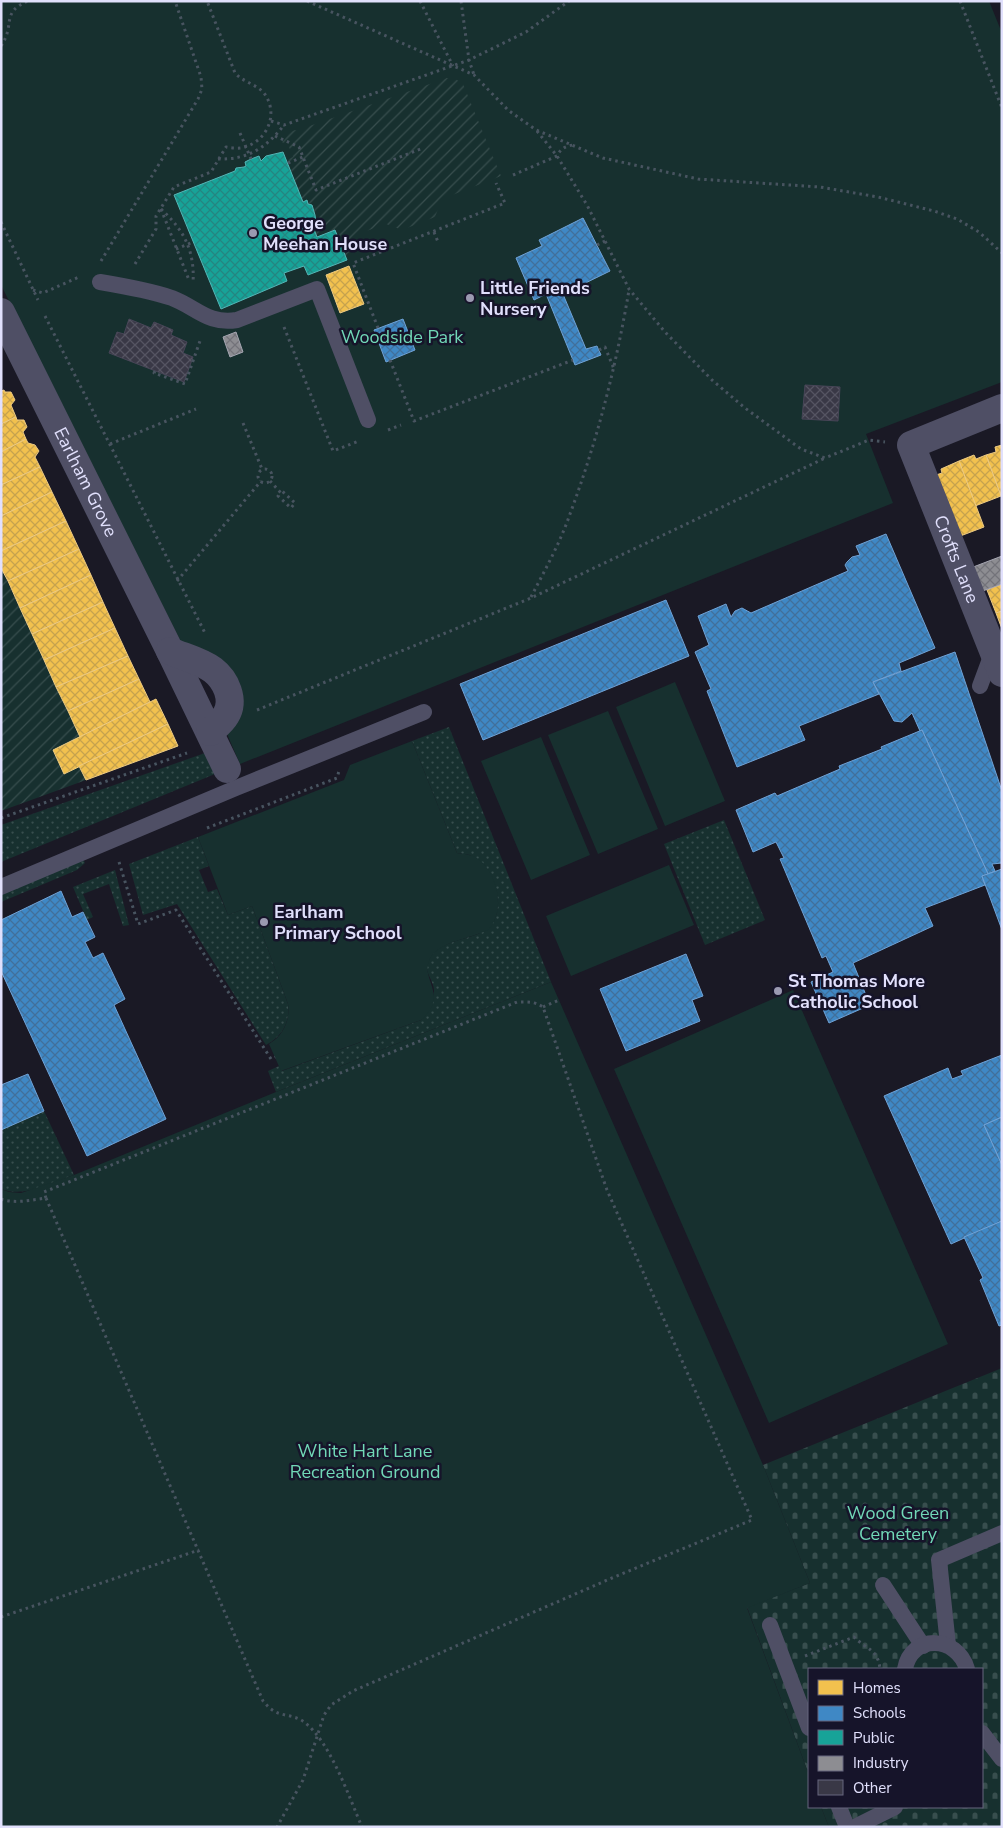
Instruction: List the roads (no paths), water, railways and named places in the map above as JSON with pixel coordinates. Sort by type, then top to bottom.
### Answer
[{"type":"street","name":"Earlham Grove","points":[[1,312],[170,651],[231,778]]},
{"type":"street","name":"Crofts Lane","points":[[992,670],[910,445],[1002,408]]},
{"type":"lane","points":[[100,282],[153,292],[175,299],[227,328],[237,320],[317,289],[368,420]]},
{"type":"lane","points":[[1,887],[231,778],[424,712]]},
{"type":"lane","points":[[948,1645],[939,1560],[1002,1533]]},
{"type":"lane","points":[[883,1584],[923,1646]]},
{"type":"lane","points":[[770,1625],[808,1725]]},
{"type":"lane","points":[[905,1668],[910,1657],[917,1649],[937,1643],[948,1645],[957,1651],[964,1659],[967,1668]]},
{"type":"lane","points":[[983,1734],[992,1756]]},
{"type":"lane","points":[[839,1808],[846,1827]]},
{"type":"lane","points":[[855,1827],[893,1808]]},
{"type":"place","name":"George Meehan House","points":[[253,233]]},
{"type":"place","name":"Little Friends Nursery","points":[[470,298]]},
{"type":"place","name":"Earlham Primary School","points":[[264,922]]},
{"type":"place","name":"St Thomas More Catholic School","points":[[778,991]]},
{"type":"park label","name":"Woodside Park","points":[[402,337]]},
{"type":"park label","name":"White Hart Lane Recreation Ground","points":[[365,1461]]},
{"type":"park label","name":"Wood Green Cemetery","points":[[898,1524]]}]
